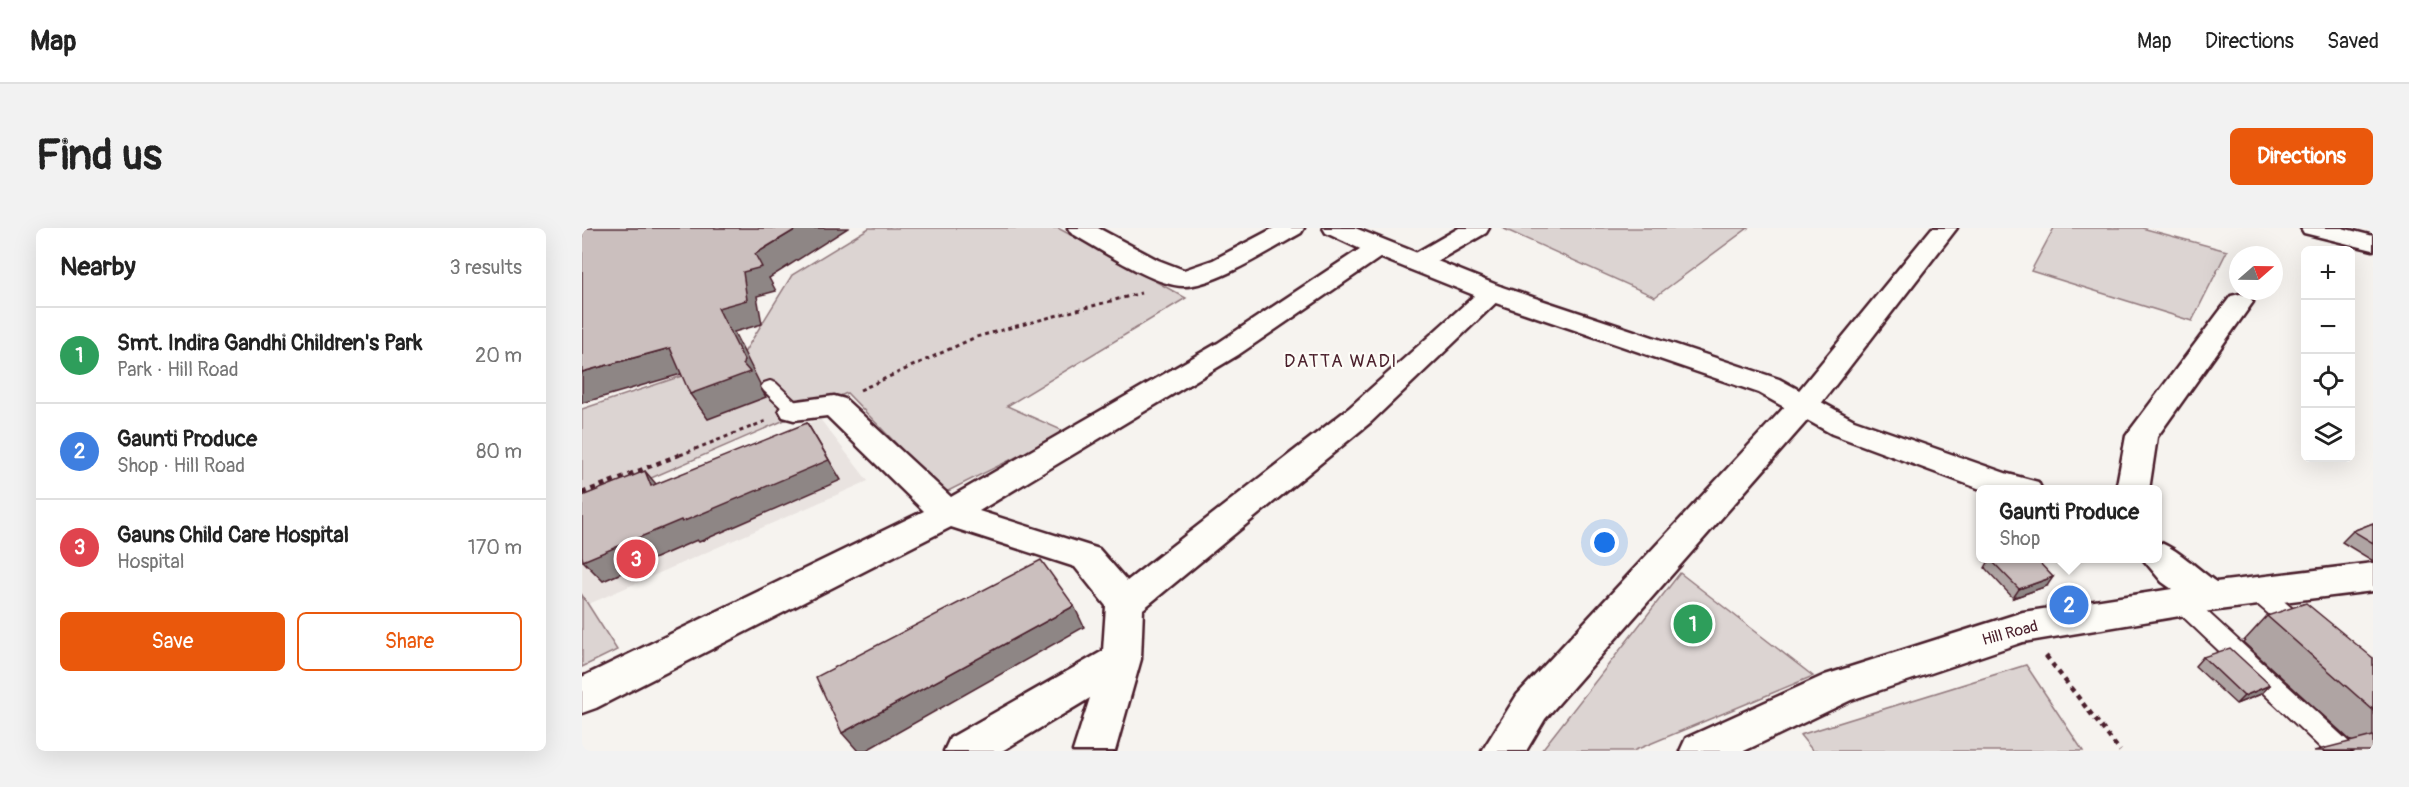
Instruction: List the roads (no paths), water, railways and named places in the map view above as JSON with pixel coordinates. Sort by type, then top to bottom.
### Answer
[{"type":"street","points":[[1080,228],[1148,265],[1179,278],[1203,273],[1292,228]]},
{"type":"street","points":[[1335,228],[1378,248],[1493,293],[1769,387],[1844,428],[2007,485]]},
{"type":"street","points":[[1416,263],[1477,228]]},
{"type":"street","points":[[1503,751],[1531,707],[1802,407],[1945,228]]},
{"type":"street","points":[[2313,228],[2373,243]]},
{"type":"street","points":[[582,696],[948,514],[1228,350],[1378,248]]},
{"type":"street","points":[[1125,603],[1360,415],[1493,293]]},
{"type":"street","points":[[2133,485],[2142,436],[2240,302]]},
{"type":"street","points":[[782,398],[834,406],[948,514],[1087,558],[1125,603],[1122,659],[1094,751]]},
{"type":"street","points":[[2162,560],[2175,572],[2195,599]]},
{"type":"street","name":"Hill Road","points":[[1701,751],[1839,687],[2023,627],[2195,599],[2373,577]]},
{"type":"street","points":[[965,751],[1122,659]]},
{"type":"lane","points":[[2257,591],[2320,645]]},
{"type":"lane","points":[[2195,599],[2341,751]]},
{"type":"place","name":"Gauns Child Care Hospital","points":[[636,559]]},
{"type":"place","name":"Gaunti Produce","points":[[2069,605]]},
{"type":"place","name":"Smt. Indira Gandhi Children's Park","points":[[1693,624]]},
{"type":"district","name":"DATTA WADI","points":[[1341,361]]}]
